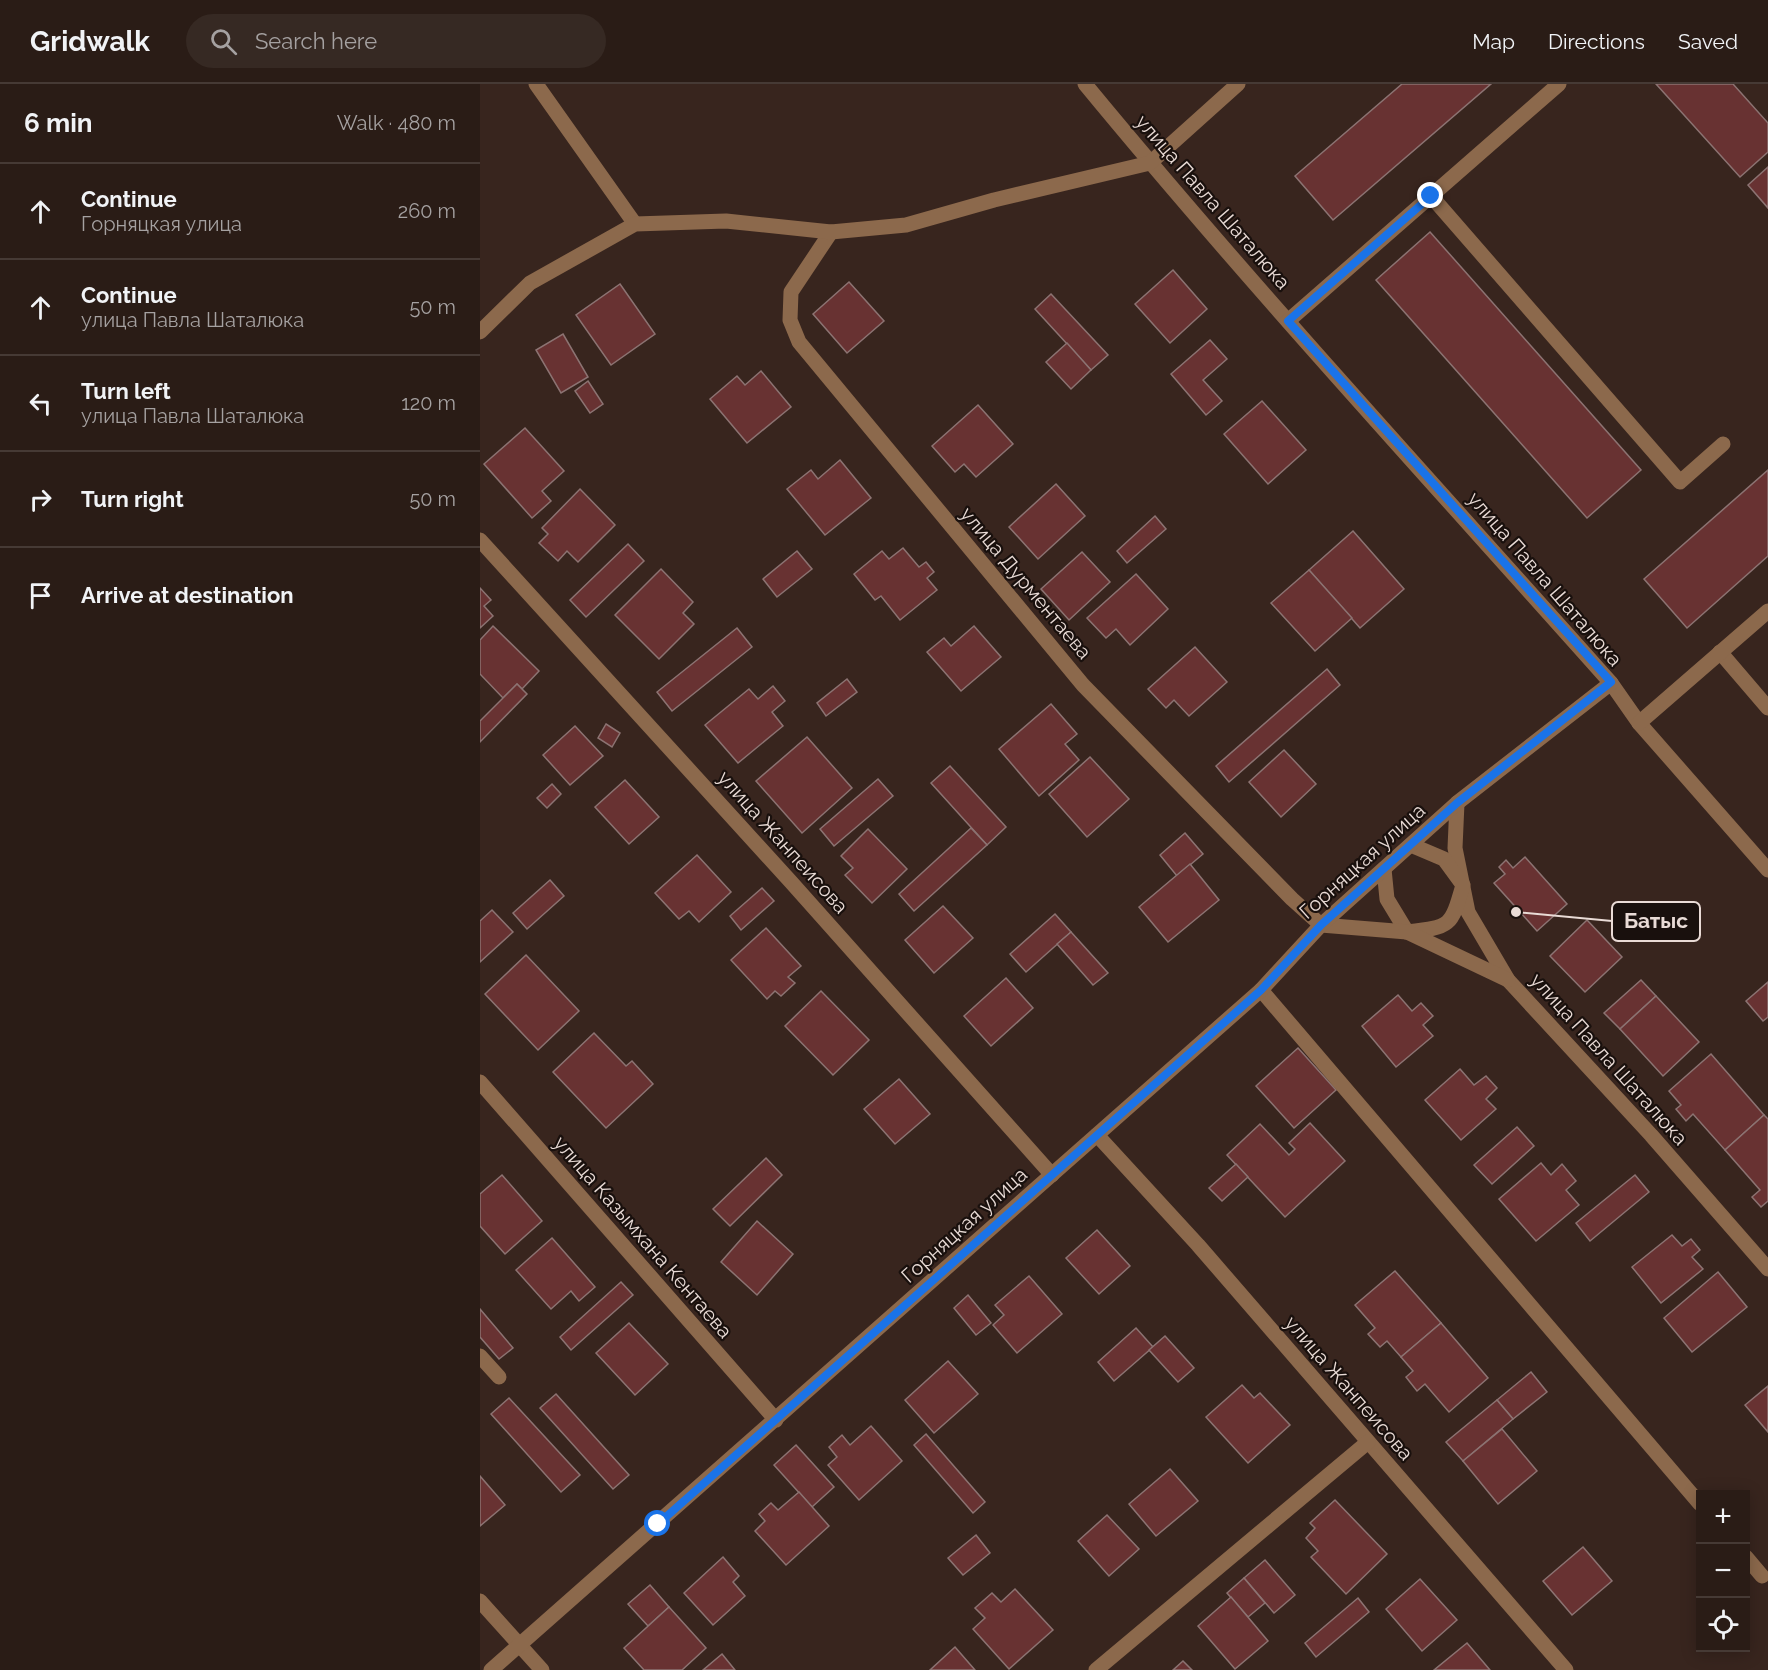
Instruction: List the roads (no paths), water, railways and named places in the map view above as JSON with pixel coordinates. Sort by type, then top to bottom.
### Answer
[{"type":"street","points":[[536,84],[635,224]]},
{"type":"street","name":"улица Павла Шаталюка","points":[[1085,84],[1150,163],[1288,321],[1611,682],[1457,803],[1455,848],[1468,912],[1508,980],[1651,1135],[1768,1269]]},
{"type":"street","points":[[480,332],[530,283],[635,224],[726,221],[831,232],[906,225],[994,200],[1150,163],[1238,84]]},
{"type":"street","points":[[1288,321],[1559,84]]},
{"type":"street","points":[[1431,196],[1680,482],[1722,444]]},
{"type":"street","name":"улица Дурментаева","points":[[831,232],[791,292],[790,320],[799,342],[1083,684],[1292,899],[1321,925]]},
{"type":"street","name":"улица Жанпеисова","points":[[480,540],[783,873],[1052,1175]]},
{"type":"street","points":[[1639,723],[1768,610]]},
{"type":"street","points":[[1720,652],[1768,708]]},
{"type":"street","points":[[1611,682],[1639,723],[1768,870]]},
{"type":"street","name":"Горняцкая улица","points":[[491,1670],[1261,990],[1321,925],[1457,803]]},
{"type":"street","points":[[1321,925],[1407,932],[1439,928],[1454,915],[1462,885],[1444,859],[1411,845]]},
{"type":"street","points":[[1384,869],[1387,899],[1407,932],[1508,980]]},
{"type":"street","points":[[1261,990],[1696,1498]]},
{"type":"street","name":"улица Казымхана Кентаева","points":[[480,1082],[776,1419]]},
{"type":"street","name":"улица Жанпеисова","points":[[1097,1135],[1197,1245],[1566,1670]]},
{"type":"street","points":[[480,1356],[499,1377]]},
{"type":"street","points":[[1096,1670],[1368,1442]]},
{"type":"street","points":[[1750,1562],[1762,1576]]},
{"type":"street","points":[[480,1601],[542,1670]]},
{"type":"place","name":"Батыс","points":[[1516,912]]}]
